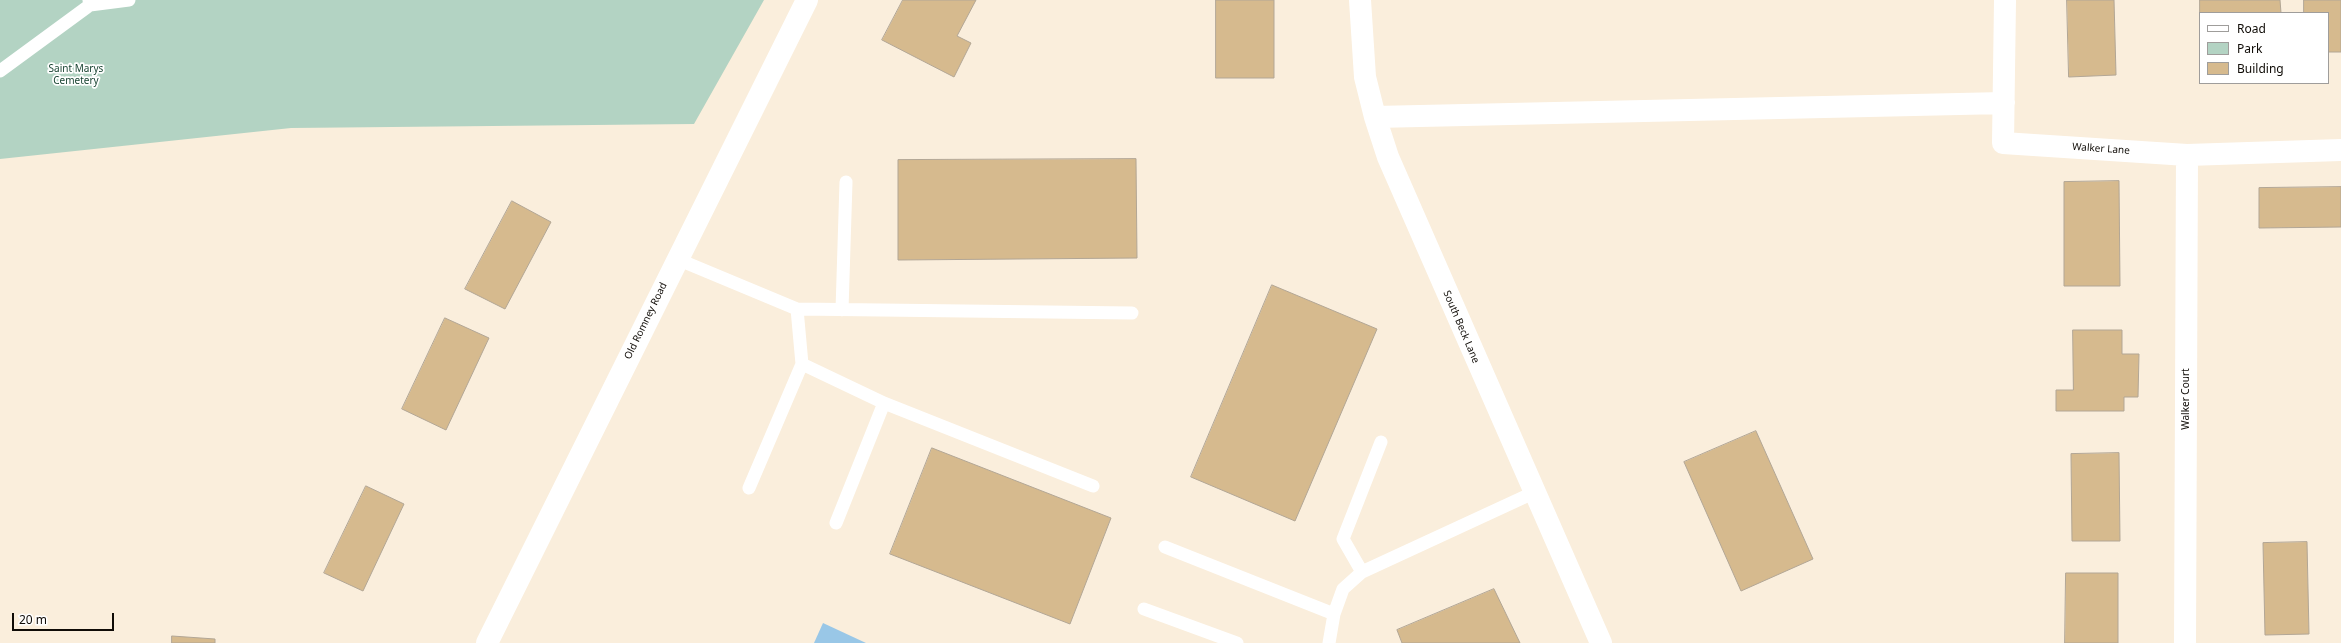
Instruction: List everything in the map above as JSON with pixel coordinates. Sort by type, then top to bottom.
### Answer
[{"type":"street","name":"Old Romney Road","points":[[486,643],[807,0]]},
{"type":"street","name":"South Beck Lane","points":[[1360,0],[1365,77],[1375,117],[1388,157],[1533,493],[1601,643]]},
{"type":"street","name":"Walker Lane","points":[[2005,0],[2003,143],[2187,155],[2341,150]]},
{"type":"street","points":[[1375,117],[2004,103]]},
{"type":"street","name":"Walker Court","points":[[2185,643],[2187,155]]},
{"type":"lane","points":[[0,71],[90,3],[129,0]]},
{"type":"lane","points":[[842,310],[846,182]]},
{"type":"lane","points":[[677,259],[797,310],[1132,313]]},
{"type":"lane","points":[[749,488],[802,364],[797,310]]},
{"type":"lane","points":[[802,364],[884,403],[1093,486]]},
{"type":"lane","points":[[836,523],[884,403]]},
{"type":"lane","points":[[1362,572],[1343,539],[1381,442]]},
{"type":"lane","points":[[1329,643],[1334,614],[1343,589],[1362,572],[1533,493]]},
{"type":"lane","points":[[1165,547],[1334,614]]},
{"type":"lane","points":[[1144,609],[1237,643]]},
{"type":"green space","name":"Saint Marys Cemetery","points":[[0,0],[764,0],[694,124],[291,128],[0,159]]},
{"type":"water","points":[[823,623],[866,643],[814,643]]},
{"type":"building","points":[[903,0],[976,0],[957,36],[971,43],[954,77],[882,40]]},
{"type":"building","points":[[1216,0],[1274,0],[1274,78],[1216,78]]},
{"type":"building","points":[[2067,0],[2114,0],[2116,75],[2069,77]]},
{"type":"building","points":[[2200,0],[2280,0],[2281,12],[2200,12]]},
{"type":"building","points":[[2304,0],[2341,0],[2341,52],[2329,52],[2329,12],[2304,12]]},
{"type":"building","points":[[1136,159],[1137,258],[898,260],[898,160]]},
{"type":"building","points":[[2119,181],[2120,286],[2064,286],[2064,182]]},
{"type":"building","points":[[2341,187],[2341,227],[2259,228],[2259,188]]},
{"type":"building","points":[[512,201],[551,222],[505,309],[465,289]]},
{"type":"building","points":[[1272,285],[1377,329],[1295,521],[1191,477]]},
{"type":"building","points":[[445,318],[489,338],[446,430],[402,409]]},
{"type":"building","points":[[2073,330],[2122,330],[2122,354],[2139,354],[2138,397],[2124,397],[2124,411],[2056,411],[2056,390],[2073,390]]},
{"type":"building","points":[[1756,431],[1813,559],[1741,591],[1684,462]]},
{"type":"building","points":[[932,448],[1111,518],[1070,624],[890,554]]},
{"type":"building","points":[[2119,453],[2120,541],[2072,541],[2071,454]]},
{"type":"building","points":[[366,486],[404,504],[363,591],[324,573]]},
{"type":"building","points":[[2307,542],[2309,634],[2265,635],[2263,543]]},
{"type":"building","points":[[2066,573],[2118,573],[2118,643],[2065,643]]},
{"type":"building","points":[[1494,589],[1520,643],[1402,643],[1397,630]]},
{"type":"building","points":[[172,636],[215,639],[215,643],[172,643]]}]
